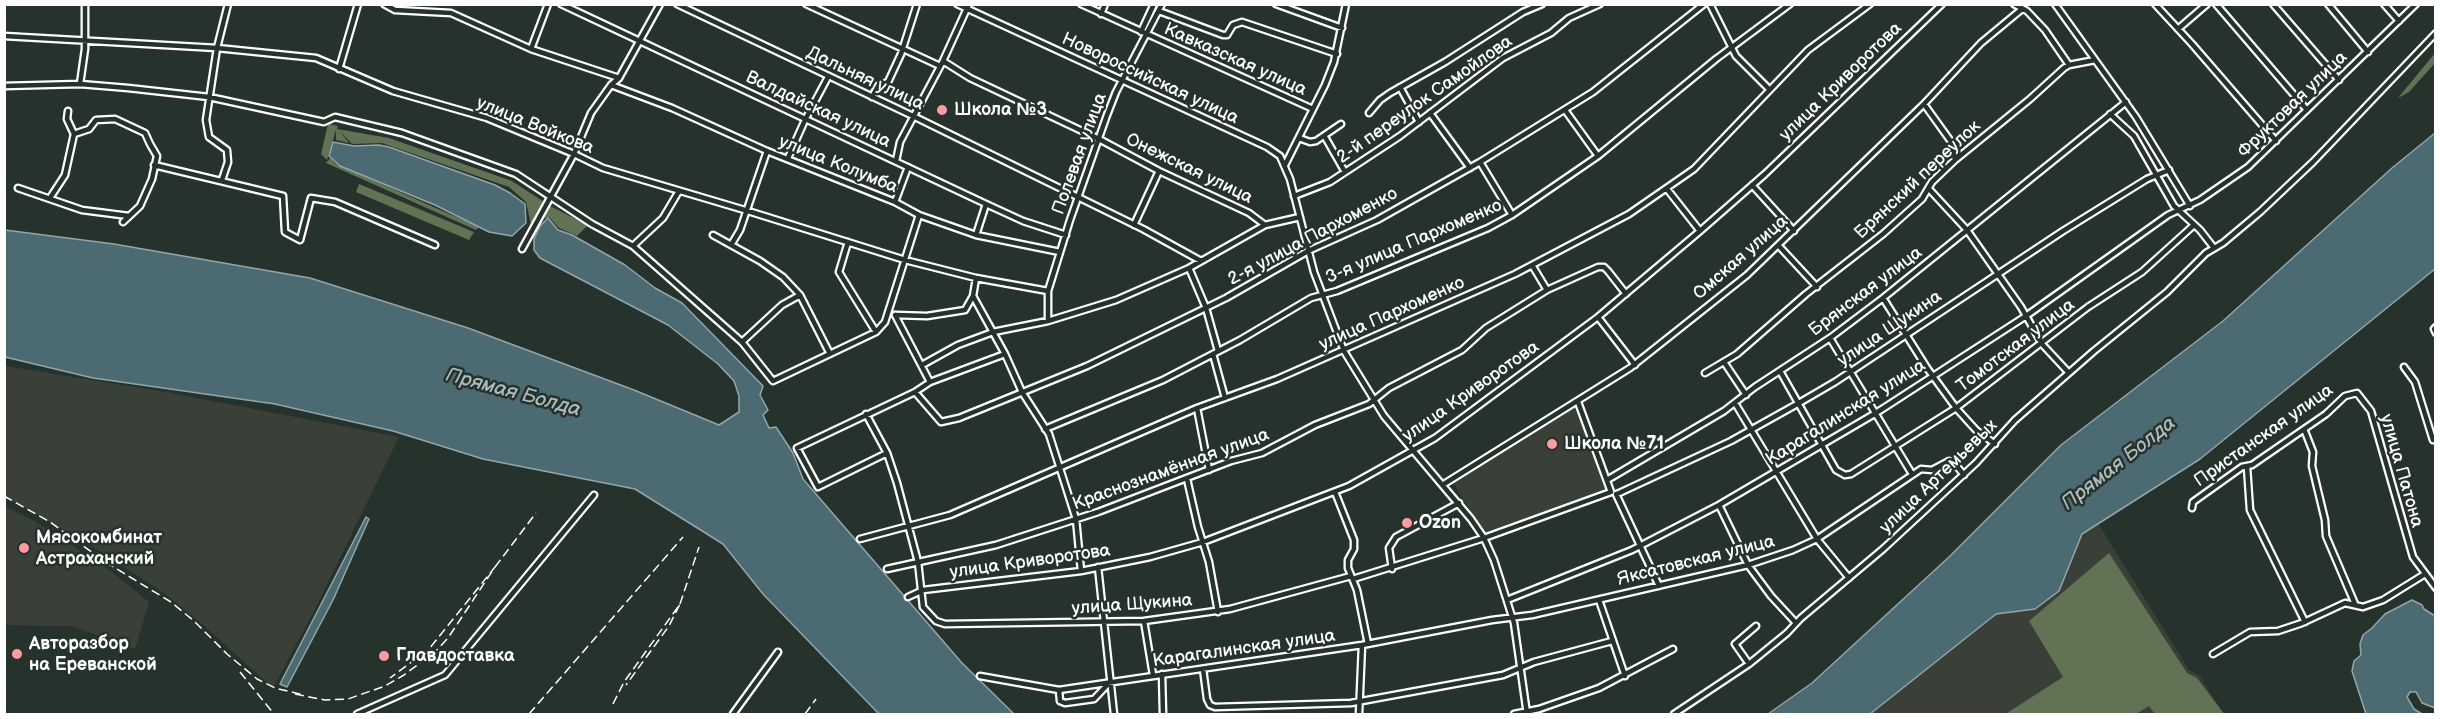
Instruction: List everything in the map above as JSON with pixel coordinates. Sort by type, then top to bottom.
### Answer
[{"type":"street","points":[[80,84],[86,49],[84,40],[86,4]]},
{"type":"street","points":[[222,180],[228,162],[227,150],[209,137],[206,120],[217,48],[228,4]]},
{"type":"street","points":[[339,69],[358,4]]},
{"type":"street","points":[[384,4],[395,10],[419,7],[451,13],[531,49],[619,78]]},
{"type":"street","points":[[531,49],[548,4]]},
{"type":"street","name":"Валдайская улица","points":[[561,4],[1023,221],[1066,235]]},
{"type":"street","points":[[522,249],[574,154],[591,113],[611,85],[619,78],[660,4]]},
{"type":"street","name":"Дальняя улица","points":[[677,4],[913,116],[1134,225],[1201,261]]},
{"type":"street","name":"Онежская улица","points":[[806,4],[941,64],[1099,139],[1159,171],[1249,213],[1265,225]]},
{"type":"street","points":[[872,97],[878,86],[888,82],[917,4]]},
{"type":"street","name":"Новороссийская улица","points":[[957,4],[968,7],[1267,147],[1280,156],[1285,165]]},
{"type":"street","name":"Кавказская улица","points":[[1082,4],[1313,109]]},
{"type":"street","points":[[1101,14],[1105,4]]},
{"type":"street","points":[[1144,34],[1154,4]]},
{"type":"street","name":"Полевая улица","points":[[1048,321],[1048,291],[1099,139],[1122,81],[1144,34],[1162,4]]},
{"type":"street","points":[[1276,4],[1342,28]]},
{"type":"street","points":[[1346,4],[1337,54],[1285,165],[1308,250],[1344,351],[1373,399],[1412,451],[1444,484],[1484,538],[1512,617],[1527,714]]},
{"type":"street","points":[[1369,113],[1380,100],[1400,87],[1445,62],[1523,12],[1542,4]]},
{"type":"street","name":"2-й переулок Самойлова","points":[[1294,196],[1330,182],[1419,122],[1508,55],[1545,36],[1569,18],[1600,4]]},
{"type":"street","name":"2-я улица Пархоменко","points":[[915,392],[941,422],[959,418],[1087,366],[1206,308],[1308,250],[1377,220],[1480,162],[1593,92],[1704,4]]},
{"type":"street","points":[[1710,4],[1741,63],[1769,89]]},
{"type":"street","name":"3-я улица Пархоменко","points":[[1045,429],[1163,380],[1311,298],[1337,291],[1512,216],[1598,156],[1790,4]]},
{"type":"street","name":"улица Пархоменко","points":[[860,539],[950,514],[1197,408],[1277,380],[1532,265],[1571,242],[1629,214],[1694,169],[1808,50],[1870,4]]},
{"type":"street","name":"улица Криворотова","points":[[908,597],[923,590],[1081,571],[1150,557],[1203,542],[1335,492],[1369,476],[1435,438],[1626,294],[1752,185],[1942,4]]},
{"type":"street","points":[[2014,4],[2046,30],[2069,65]]},
{"type":"street","points":[[2055,4],[2126,102],[2190,206]]},
{"type":"street","points":[[2155,4],[2276,141]]},
{"type":"street","points":[[2178,29],[2207,4]]},
{"type":"street","points":[[2216,4],[2307,110]]},
{"type":"street","points":[[2273,4],[2339,80]]},
{"type":"street","points":[[2328,4],[2368,52]]},
{"type":"street","points":[[2384,4],[2399,21]]},
{"type":"street","name":"Фруктовая улица","points":[[2178,210],[2190,206],[2226,184],[2276,141],[2416,4]]},
{"type":"street","points":[[896,161],[900,142],[968,7]]},
{"type":"street","name":"Омская улица","points":[[1444,484],[1578,402],[1635,364],[1747,276],[1924,104],[1981,43],[2022,9]]},
{"type":"street","points":[[1159,11],[1223,35],[1227,35],[1233,25],[1242,22],[1337,54]]},
{"type":"street","name":"улица Артемьевых","points":[[1674,714],[1749,664],[1787,633],[1964,475],[2015,420],[2168,292],[2206,253],[2223,243],[2260,212],[2307,167],[2378,92],[2407,66],[2436,33]]},
{"type":"street","name":"улица Войкова","points":[[4,36],[217,48],[316,58],[393,91],[487,118],[603,168],[905,260],[976,278],[1048,291]]},
{"type":"street","name":"Брянский переулок","points":[[1705,373],[1737,354],[1883,234],[1922,199],[1932,182],[1955,160],[2069,65],[2096,60]]},
{"type":"street","points":[[788,158],[828,77]]},
{"type":"street","points":[[4,86],[80,84],[209,97],[324,122],[335,117],[402,133],[516,174],[550,198],[633,246],[742,342],[773,381],[829,352],[876,332],[885,322],[920,215]]},
{"type":"street","name":"улица Колумба","points":[[611,85],[672,108],[767,151],[895,202],[920,215],[976,235],[1060,252]]},
{"type":"street","points":[[1400,87],[1419,122]]},
{"type":"street","name":"Брянская улица","points":[[1607,480],[1735,403],[1780,370],[1830,338],[2126,102]]},
{"type":"street","points":[[1924,104],[1952,143],[1955,160]]},
{"type":"street","points":[[1565,110],[1598,156]]},
{"type":"street","points":[[50,198],[64,175],[75,134],[67,119],[68,111]]},
{"type":"street","points":[[1430,113],[1470,168]]},
{"type":"street","points":[[2110,114],[2134,136],[2155,175],[2178,210],[2214,248]]},
{"type":"street","points":[[75,134],[89,129],[96,120],[115,119],[145,133],[157,156],[152,179],[140,206],[123,222]]},
{"type":"street","points":[[1299,138],[1310,142],[1325,137],[1341,124]]},
{"type":"street","points":[[1325,137],[1345,172]]},
{"type":"street","points":[[731,246],[746,212],[767,151]]},
{"type":"street","points":[[1480,162],[1512,216]]},
{"type":"street","points":[[154,165],[283,196],[285,232],[300,240],[311,198],[334,202],[435,245]]},
{"type":"street","points":[[895,202],[908,167]]},
{"type":"street","name":"улица Щукина","points":[[923,590],[922,601],[929,615],[945,624],[1144,621],[1218,612],[1392,569],[1484,538],[1614,493],[1750,430],[1851,371],[1998,273],[2155,175],[2169,170]]},
{"type":"street","points":[[1134,225],[1159,171]]},
{"type":"street","points":[[1752,185],[1794,231]]},
{"type":"street","points":[[18,188],[82,210],[129,216]]},
{"type":"street","points":[[1667,189],[1700,231]]},
{"type":"street","points":[[1929,189],[1967,230],[2026,315],[2042,344],[2069,373]]},
{"type":"street","points":[[633,246],[663,218],[680,191]]},
{"type":"street","points":[[976,235],[986,204]]},
{"type":"street","name":"Карагалинская улица","points":[[1507,600],[1640,545],[1776,473],[1933,376],[2178,210]]},
{"type":"street","points":[[922,365],[958,345],[993,332],[1048,321],[1116,300],[1189,268],[1265,225],[1300,217]]},
{"type":"street","name":"Томотская улица","points":[[1822,445],[1836,470],[1845,475],[1856,472],[1956,408],[2088,307],[2142,272],[2194,225]]},
{"type":"street","points":[[713,236],[760,261],[783,277],[800,296],[829,352]]},
{"type":"street","points":[[848,242],[839,272],[876,332]]},
{"type":"street","points":[[1779,246],[1817,287]]},
{"type":"street","points":[[1532,265],[1547,290]]},
{"type":"street","name":"Краснознамённая улица","points":[[887,569],[996,545],[1076,519],[1231,461],[1262,453],[1315,425],[1361,408],[1389,388],[1462,350],[1486,328],[1547,290],[1598,267],[1604,267],[1626,294]]},
{"type":"street","points":[[1189,268],[1206,308],[1225,398]]},
{"type":"street","points":[[895,315],[927,316],[965,310],[973,296],[976,278]]},
{"type":"street","points":[[742,342],[782,305],[800,296]]},
{"type":"street","points":[[973,296],[1005,354],[1022,392],[1049,434],[1076,519],[1081,571]]},
{"type":"street","points":[[1883,298],[1956,408],[1976,430],[1995,444]]},
{"type":"street","points":[[890,308],[930,382]]},
{"type":"street","points":[[1598,317],[1635,364]]},
{"type":"street","points":[[2436,327],[2434,329],[2436,333]]},
{"type":"street","points":[[1830,338],[1912,474]]},
{"type":"street","points":[[887,453],[818,487],[797,448],[915,392],[930,382],[1005,354]]},
{"type":"street","points":[[1724,362],[1746,394]]},
{"type":"street","points":[[2404,367],[2415,382],[2433,440]]},
{"type":"street","points":[[1780,370],[1822,445]]},
{"type":"street","name":"Пристанская улица","points":[[2192,508],[2193,502],[2242,467],[2247,467],[2326,414],[2345,396],[2358,393]]},
{"type":"street","name":"улица Патона","points":[[2358,393],[2371,411],[2413,557],[2436,588]]},
{"type":"street","points":[[1578,402],[1607,480],[1659,586]]},
{"type":"street","points":[[1735,403],[1817,539],[1849,578]]},
{"type":"street","points":[[1197,408],[1209,470]]},
{"type":"street","points":[[866,414],[887,453],[909,526],[923,590]]},
{"type":"street","points":[[2304,429],[2313,452],[2312,466],[2325,520],[2326,536],[2355,604]]},
{"type":"street","name":"Яксатовская улица","points":[[1512,617],[1599,600],[1748,565],[1793,550],[1817,539],[1921,469],[1932,470],[1949,461],[1955,464],[1964,475]]},
{"type":"street","points":[[2247,467],[2250,510],[2305,622]]},
{"type":"street","points":[[1187,479],[1209,562],[1218,612]]},
{"type":"street","points":[[1335,492],[1354,540],[1354,549],[1348,560],[1364,620],[1365,645],[1359,714]]},
{"type":"street","points":[[357,714],[445,675],[594,495]]},
{"type":"street","points":[[1392,569],[1389,548],[1396,537],[1459,503]]},
{"type":"street","points":[[1719,505],[1748,565],[1771,596],[1796,623]]},
{"type":"street","points":[[1098,567],[1114,714]]},
{"type":"street","points":[[2213,654],[2250,632],[2278,631],[2305,622],[2345,603],[2363,607],[2383,600],[2425,574]]},
{"type":"street","points":[[1599,600],[1611,641],[1625,676]]},
{"type":"street","name":"Карагалинская улица","points":[[980,676],[1059,690],[1365,645],[1512,617]]},
{"type":"street","points":[[1144,621],[1153,675]]},
{"type":"street","points":[[1749,664],[1735,644],[1756,626]]},
{"type":"street","points":[[1203,669],[1209,705],[1215,707],[1359,701],[1503,675],[1611,641]]},
{"type":"street","points":[[1514,714],[1527,714],[1599,688],[1673,649]]},
{"type":"street","points":[[733,714],[778,652]]},
{"type":"street","points":[[1162,674],[1163,714]]},
{"type":"street","points":[[1059,690],[1060,701],[1065,703],[1094,699],[1111,681]]},
{"type":"shaded area","points":[[5,366],[171,393],[399,437],[315,609],[273,688],[164,593],[87,543],[15,502],[5,499]]},
{"type":"shaded area","name":"Школа №71","points":[[1576,407],[1605,490],[1483,533],[1453,482]]},
{"type":"shaded area","points":[[4,506],[34,521],[100,563],[149,602],[135,649],[72,626],[5,625]]},
{"type":"shaded area","points":[[2096,520],[2189,670],[2199,675],[2224,714],[1866,714]]},
{"type":"green space","points":[[2435,53],[2435,63],[2409,92],[2398,98]]},
{"type":"green space","points":[[328,124],[338,126],[337,129],[389,138],[512,181],[544,202],[531,225],[526,202],[509,187],[382,143],[352,144],[339,130],[349,143],[336,140],[336,130],[327,160],[321,154]]},
{"type":"green space","points":[[330,158],[336,164],[479,227],[476,230],[326,163]]},
{"type":"green space","points":[[359,184],[474,232],[469,240],[356,192]]},
{"type":"green space","points":[[550,206],[588,225],[577,236],[559,228],[549,217],[544,219]]},
{"type":"green space","points":[[2109,553],[2187,673],[2197,678],[2224,714],[2155,714],[2149,706],[2136,714],[2007,714],[2063,677],[2029,621]]},
{"type":"water","name":"Прямая Болда","points":[[2435,133],[2435,269],[2200,459],[2082,534],[2059,591],[2035,609],[1996,614],[1870,714],[1768,714],[1812,683],[1949,557],[2061,445],[2223,321],[2392,168]]},
{"type":"water","points":[[333,142],[354,146],[389,147],[495,185],[525,204],[526,223],[512,236],[489,232],[435,205],[340,166],[329,156]]},
{"type":"water","name":"Прямая Болда","points":[[548,218],[558,230],[572,235],[625,265],[655,288],[682,303],[763,386],[760,395],[768,410],[763,415],[769,428],[776,427],[793,453],[803,479],[962,663],[1014,714],[879,714],[763,594],[723,544],[635,489],[483,459],[393,431],[275,404],[93,378],[5,357],[5,230],[114,244],[310,278],[468,328],[634,390],[719,425],[739,412],[739,396],[734,381],[718,364],[668,325],[540,258],[534,250],[534,239],[540,226]]},
{"type":"water","points":[[366,517],[369,519],[333,600],[287,687],[280,684]]},
{"type":"water","points":[[2412,600],[2435,616],[2435,708],[2422,703],[2416,692],[2410,692],[2407,697],[2414,709],[2422,714],[2366,714],[2352,671],[2354,661],[2361,655],[2360,644],[2363,635],[2385,614]]},
{"type":"railway","points":[[4,496],[50,522],[107,563],[171,602],[257,679],[275,688],[304,695]]},
{"type":"railway","points":[[495,567],[536,513]]},
{"type":"railway","points":[[529,714],[683,537]]},
{"type":"railway","points":[[680,604],[699,547]]},
{"type":"railway","points":[[295,694],[325,700],[348,699],[385,686],[404,675],[436,651],[448,638],[495,567],[429,649],[390,678]]},
{"type":"railway","points":[[613,704],[624,682],[680,604],[669,626],[626,685]]},
{"type":"railway","points":[[240,672],[274,714]]},
{"type":"railway","points":[[805,714],[816,699]]},
{"type":"place","name":"Школа №3","points":[[942,110]]},
{"type":"place","name":"Школа №71","points":[[1552,444]]},
{"type":"place","name":"Ozon","points":[[1407,523]]},
{"type":"place","name":"Мясокомбинат Астраханский","points":[[24,548]]},
{"type":"place","name":"Авторазбор на Ереванской","points":[[17,654]]},
{"type":"place","name":"Главдоставка","points":[[384,656]]}]
